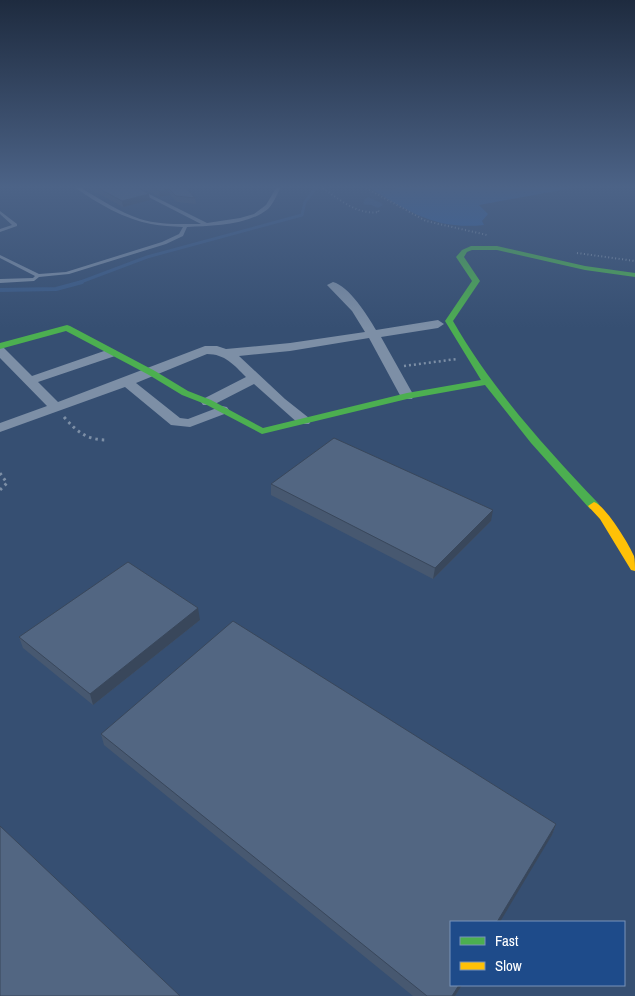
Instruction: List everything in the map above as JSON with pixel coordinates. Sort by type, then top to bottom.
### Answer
[{"type":"street","points":[[635,275],[585,268],[497,248],[471,248],[464,251],[460,258],[473,272],[476,281],[449,321],[486,382],[508,411],[604,517],[635,567]]},
{"type":"street","points":[[333,285],[352,301],[407,396]]},
{"type":"street","points":[[226,353],[290,346],[438,324]]},
{"type":"street","points":[[0,346],[67,328],[111,353],[152,373],[185,393],[208,402],[262,430],[407,396],[486,382]]},
{"type":"street","points":[[0,428],[152,373],[205,350],[217,350],[226,353],[304,421]]},
{"type":"street","points":[[0,352],[56,408]]},
{"type":"street","points":[[29,381],[111,353]]},
{"type":"street","points":[[208,402],[255,378]]},
{"type":"street","points":[[127,382],[176,422],[190,423],[222,410]]},
{"type":"lane","points":[[0,282],[34,279],[38,276],[67,273],[164,243],[181,234]]},
{"type":"lane","points":[[0,256],[38,276]]},
{"type":"path","points":[[485,234],[492,236]]},
{"type":"path","points":[[573,252],[635,261]]},
{"type":"path","points":[[391,368],[470,358]]},
{"type":"path","points":[[56,408],[84,437],[92,440],[107,440]]},
{"type":"path","points":[[0,473],[7,482],[5,487],[0,490]]},
{"type":"building","points":[[334,438],[493,510],[435,568],[271,484]]},
{"type":"building","points":[[128,562],[198,608],[90,694],[19,637]]},
{"type":"building","points":[[233,621],[556,824],[498,921],[450,921],[450,986],[458,986],[452,996],[427,996],[101,734]]},
{"type":"building","points":[[0,826],[180,996],[0,996]]},
{"type":"waterway","points":[[78,283],[147,257],[230,234]]},
{"type":"waterway","points":[[0,290],[56,289],[82,282]]},
{"type":"traffic: fast","points":[[594,506],[535,441],[497,395],[480,372],[449,321],[476,281],[460,257],[464,251],[471,248],[497,248],[585,268],[635,275]]},
{"type":"traffic: fast","points":[[0,346],[67,328],[152,373],[185,393],[208,402],[262,431],[407,396],[486,382]]},
{"type":"traffic: slow","points":[[594,506],[604,517],[635,567]]}]
